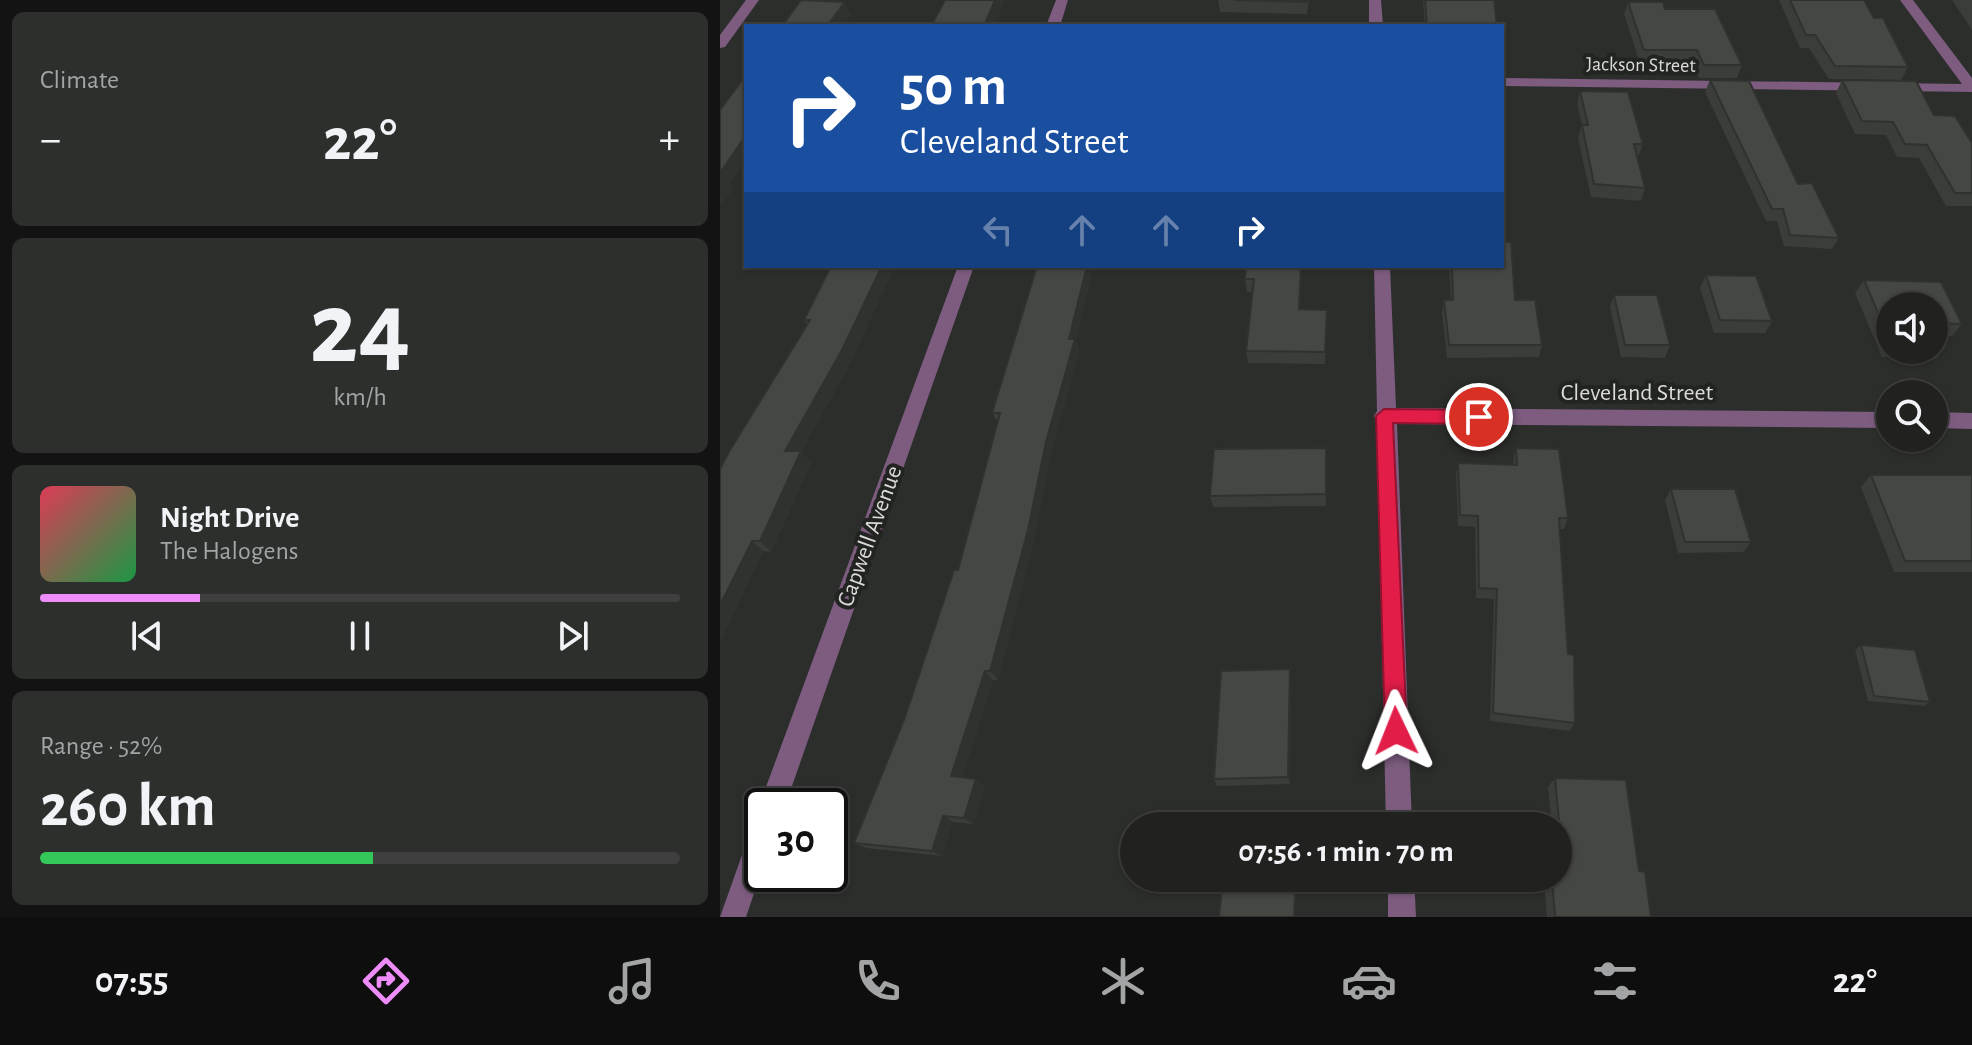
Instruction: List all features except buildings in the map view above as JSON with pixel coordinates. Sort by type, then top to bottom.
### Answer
[{"type":"street","points":[[720,44],[753,0]]},
{"type":"street","points":[[1054,24],[1062,0]]},
{"type":"street","points":[[1375,0],[1376,24]]},
{"type":"street","points":[[1906,0],[1972,88]]},
{"type":"street","name":"Jackson Street","points":[[1504,82],[1972,88]]},
{"type":"street","name":"Capwell Avenue","points":[[778,788],[965,268]]},
{"type":"street","points":[[1382,268],[1384,416],[1398,812]]},
{"type":"street","name":"Cleveland Street","points":[[1384,416],[1876,420]]},
{"type":"street","points":[[1948,420],[1972,421]]},
{"type":"street","points":[[732,917],[744,883]]},
{"type":"street","points":[[1401,892],[1402,917]]},
{"type":"route","points":[[1396,731],[1384,416],[1479,417]]}]
